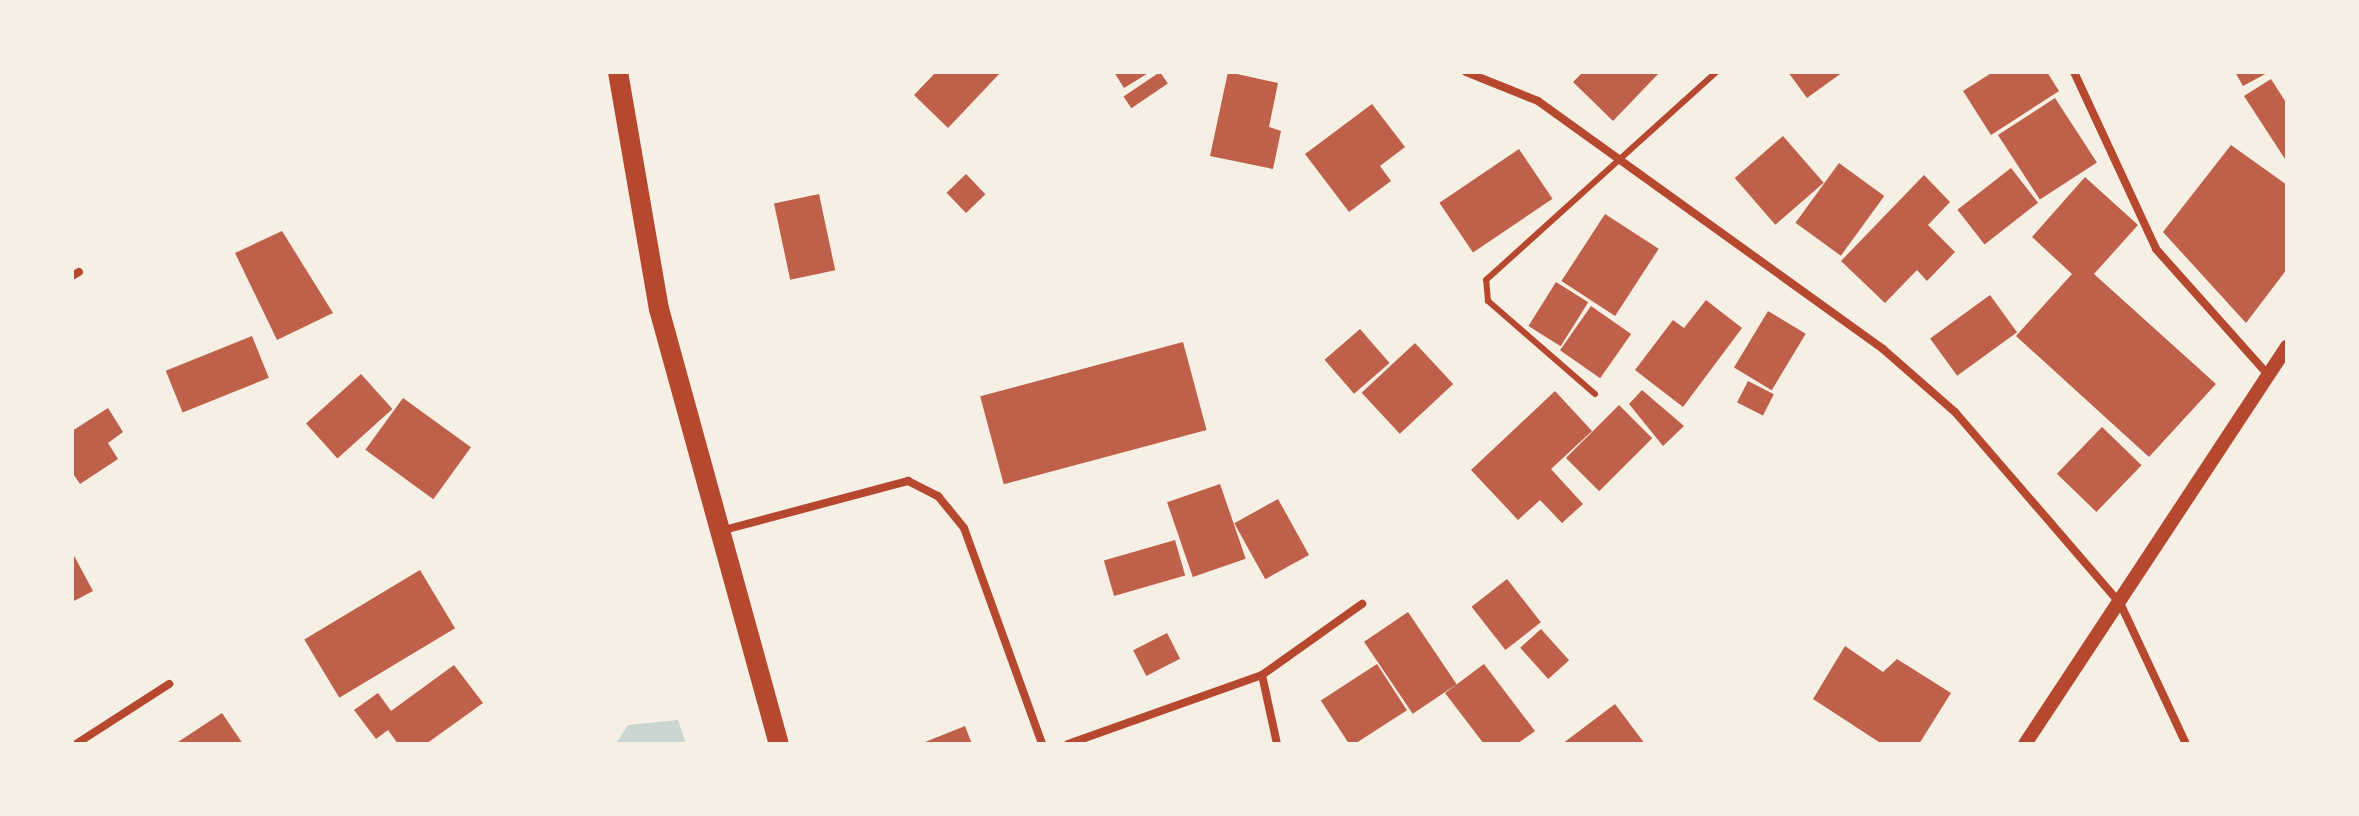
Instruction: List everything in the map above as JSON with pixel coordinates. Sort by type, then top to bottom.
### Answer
[{"type":"main road","points":[[618,72],[659,309],[716,532],[779,744]]},
{"type":"street","points":[[1466,72],[1538,101],[1883,349],[1955,412],[2120,603],[2186,744]]},
{"type":"street","points":[[2074,72],[2156,249],[2269,376]]},
{"type":"street","points":[[2025,744],[2287,347]]},
{"type":"street","points":[[716,532],[908,481],[938,496],[964,528],[1042,744]]},
{"type":"street","points":[[1068,744],[1262,675],[1362,604]]},
{"type":"street","points":[[1262,675],[1277,744]]},
{"type":"street","points":[[76,744],[169,684]]},
{"type":"lane","points":[[1595,394],[1484,291],[1486,280],[1623,161],[1716,72]]},
{"type":"shaded area","points":[[678,720],[686,744],[616,744],[628,725]]},
{"type":"building","points":[[936,72],[1001,72],[948,128],[914,95]]},
{"type":"building","points":[[1114,72],[1150,72],[1124,88]]},
{"type":"building","points":[[1160,72],[1168,84],[1131,108],[1124,97]]},
{"type":"building","points":[[1228,72],[1278,83],[1269,127],[1281,131],[1273,169],[1210,156]]},
{"type":"building","points":[[1583,72],[1660,72],[1613,121],[1573,82]]},
{"type":"building","points":[[1788,72],[1843,72],[1807,98]]},
{"type":"building","points":[[1993,72],[2047,72],[2059,91],[1991,135],[1963,91]]},
{"type":"building","points":[[2235,72],[2269,72],[2243,86]]},
{"type":"building","points":[[2271,79],[2287,104],[2287,162],[2244,96]]},
{"type":"building","points":[[2055,98],[2097,163],[2040,200],[1998,135]]},
{"type":"building","points":[[1372,104],[1405,147],[1380,166],[1391,181],[1349,212],[1305,154]]},
{"type":"building","points":[[1783,136],[1824,183],[1775,225],[1735,178]]},
{"type":"building","points":[[2231,145],[2287,185],[2287,269],[2246,323],[2163,232]]},
{"type":"building","points":[[1519,149],[1553,199],[1473,252],[1439,203]]},
{"type":"building","points":[[1839,163],[1884,196],[1841,256],[1796,223]]},
{"type":"building","points":[[2011,168],[2038,203],[1985,245],[1957,210]]},
{"type":"building","points":[[966,174],[985,194],[966,213],[947,193]]},
{"type":"building","points":[[1924,175],[1950,202],[1928,225],[1955,252],[1927,281],[1917,270],[1885,303],[1841,261]]},
{"type":"building","points":[[2085,177],[2138,225],[2094,274],[2216,384],[2149,457],[2016,336],[2072,274],[2032,237]]},
{"type":"building","points":[[819,194],[835,270],[790,280],[774,204]]},
{"type":"building","points":[[1605,214],[1659,249],[1615,316],[1561,281]]},
{"type":"building","points":[[282,231],[333,313],[277,340],[235,253]]},
{"type":"building","points":[[1556,282],[1588,302],[1561,346],[1528,326]]},
{"type":"building","points":[[1990,295],[2017,332],[1957,376],[1930,338]]},
{"type":"building","points":[[1706,300],[1742,328],[1683,407],[1635,370],[1673,320],[1684,328]]},
{"type":"building","points":[[1591,306],[1631,334],[1600,378],[1560,350]]},
{"type":"building","points":[[1768,311],[1806,334],[1772,390],[1734,368]]},
{"type":"building","points":[[1360,329],[1390,363],[1354,394],[1325,360]]},
{"type":"building","points":[[252,336],[269,378],[183,413],[166,371]]},
{"type":"building","points":[[1183,342],[1207,430],[1004,484],[980,396]]},
{"type":"building","points":[[1415,343],[1453,384],[1400,434],[1362,393]]},
{"type":"building","points":[[361,374],[392,409],[337,458],[306,424]]},
{"type":"building","points":[[1748,381],[1774,394],[1763,416],[1737,402]]},
{"type":"building","points":[[1642,390],[1684,426],[1663,446],[1629,404]]},
{"type":"building","points":[[1555,391],[1592,431],[1551,469],[1583,504],[1562,523],[1540,500],[1518,520],[1471,470]]},
{"type":"building","points":[[403,398],[471,447],[433,499],[365,450]]},
{"type":"building","points":[[1619,405],[1652,438],[1599,491],[1566,458]]},
{"type":"building","points":[[108,408],[123,432],[108,443],[118,459],[80,484],[72,472],[72,431]]},
{"type":"building","points":[[2102,427],[2142,465],[2096,512],[2057,474]]},
{"type":"building","points":[[1220,484],[1246,559],[1193,577],[1167,502]]},
{"type":"building","points":[[1278,499],[1309,555],[1265,579],[1234,523]]},
{"type":"building","points":[[1175,540],[1185,576],[1114,596],[1104,560]]},
{"type":"building","points":[[72,552],[93,591],[72,602]]},
{"type":"building","points":[[420,570],[455,628],[339,698],[304,640]]},
{"type":"building","points":[[1507,579],[1541,622],[1505,650],[1472,607]]},
{"type":"building","points":[[1408,612],[1457,684],[1413,714],[1364,642]]},
{"type":"building","points":[[1541,629],[1569,660],[1548,679],[1520,648]]},
{"type":"building","points":[[1167,633],[1180,659],[1146,676],[1133,650]]},
{"type":"building","points":[[1845,646],[1883,672],[1897,659],[1951,693],[1919,744],[1882,744],[1813,699]]},
{"type":"building","points":[[1377,664],[1407,710],[1355,744],[1349,744],[1321,700]]},
{"type":"building","points":[[1484,664],[1535,731],[1517,744],[1484,744],[1445,693]]},
{"type":"building","points":[[454,665],[483,703],[426,744],[398,744],[388,730],[376,739],[354,710],[378,693],[391,711]]},
{"type":"building","points":[[1615,704],[1645,744],[1562,744]]},
{"type":"building","points":[[222,713],[243,744],[175,744]]},
{"type":"building","points":[[965,726],[972,744],[920,744]]}]
